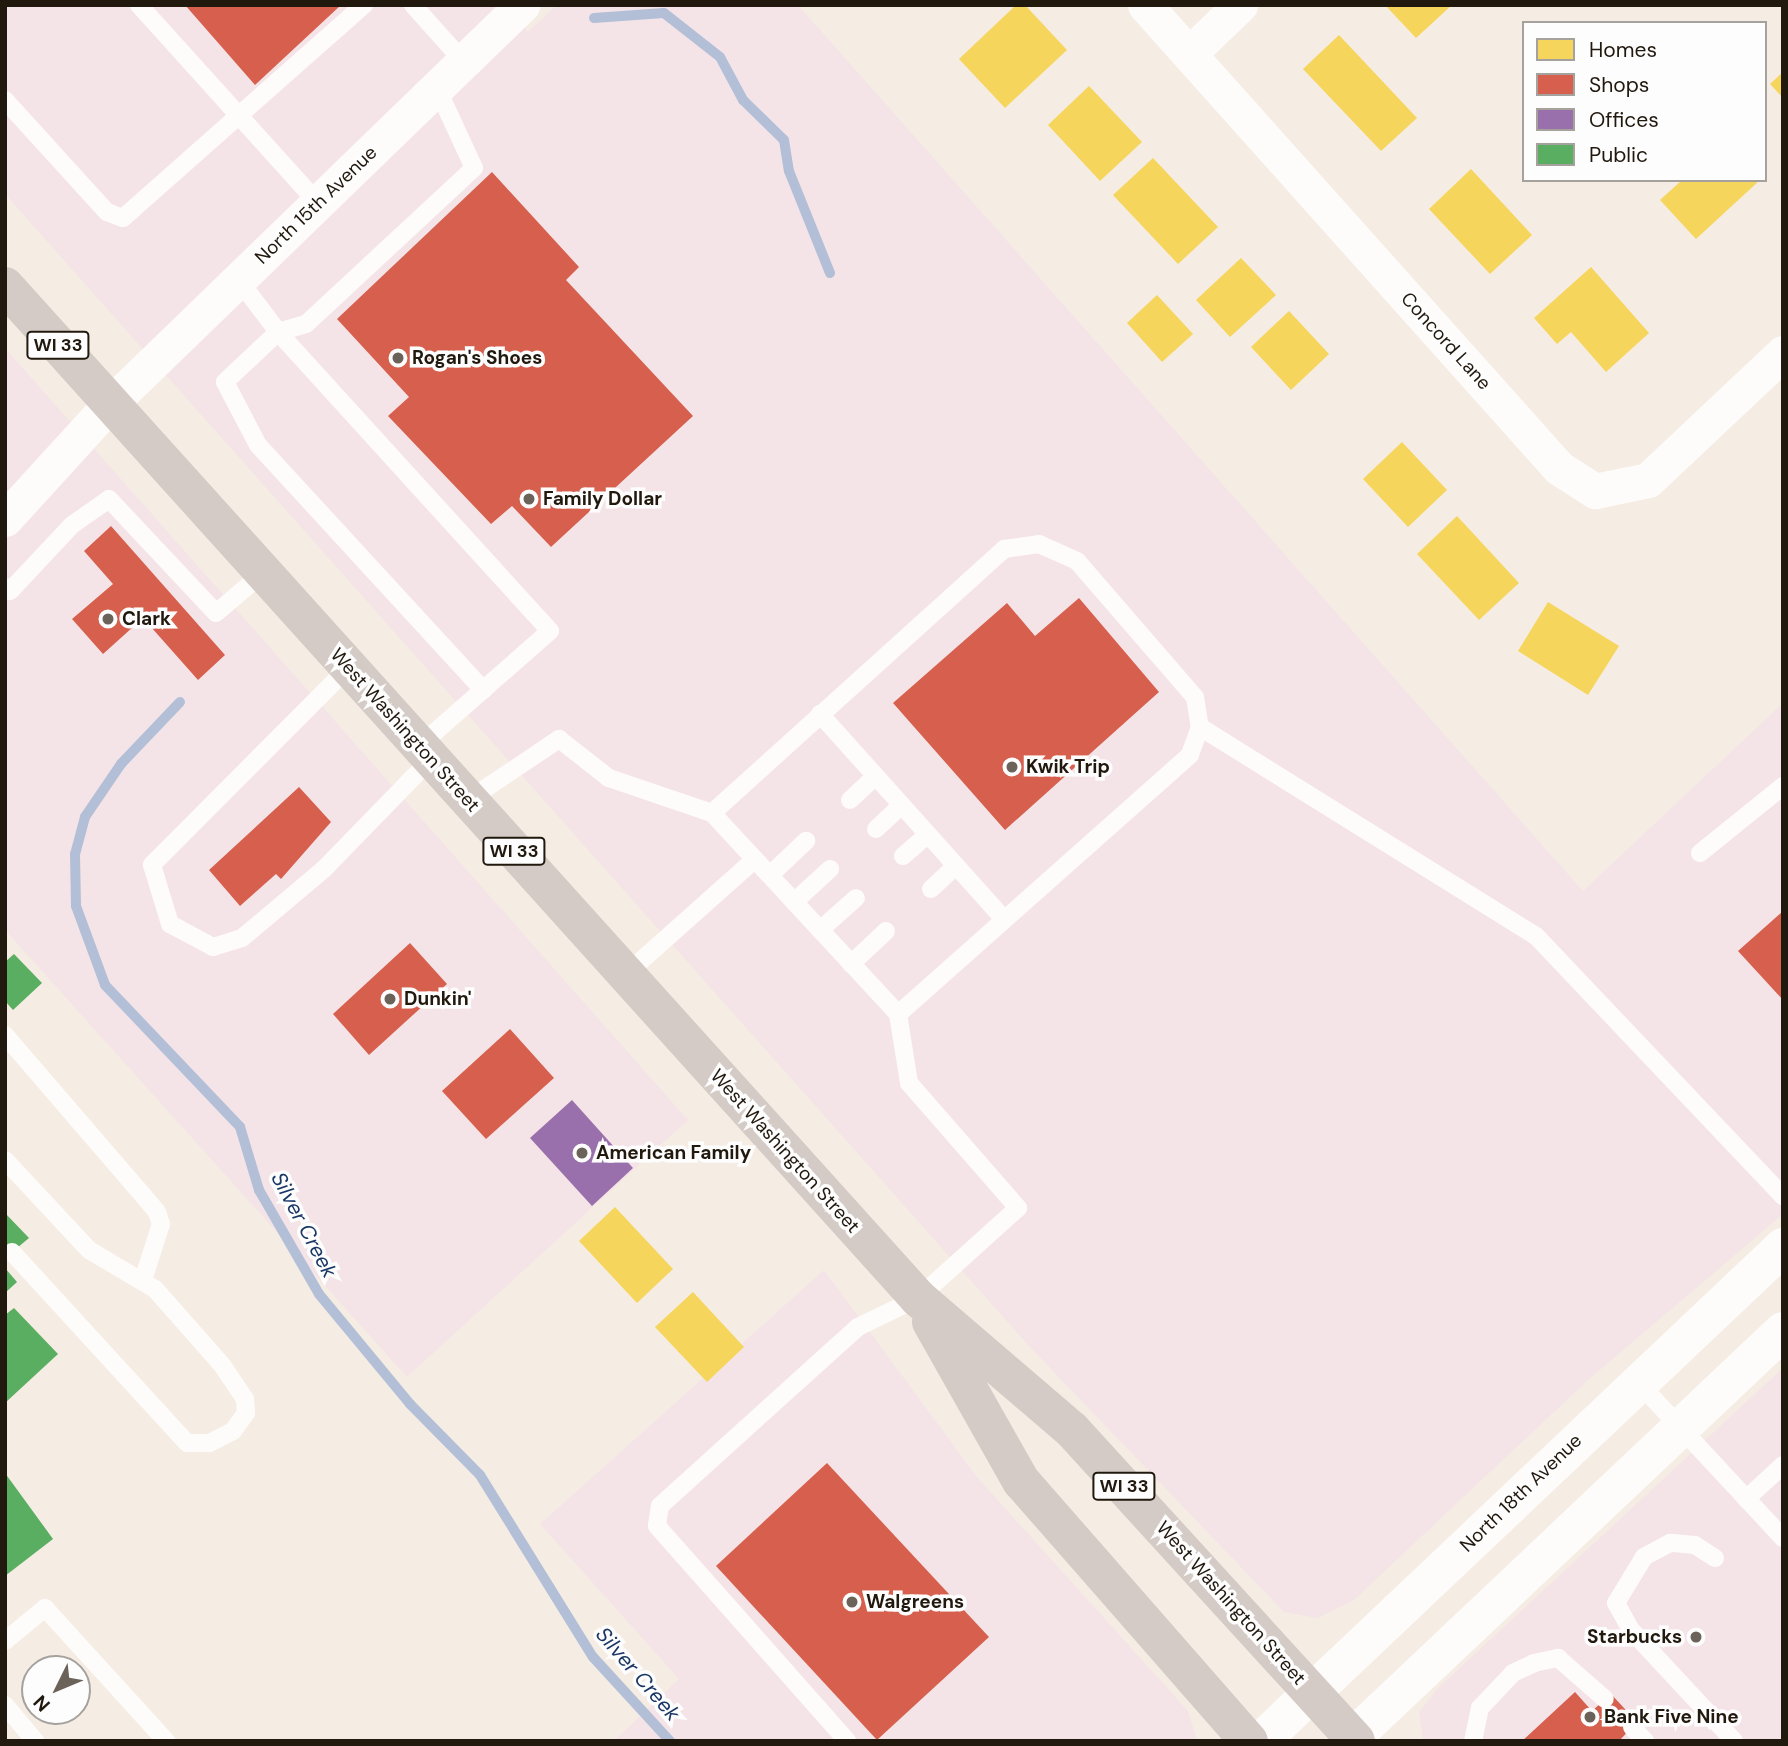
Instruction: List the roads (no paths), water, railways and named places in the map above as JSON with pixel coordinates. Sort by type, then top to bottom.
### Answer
[{"type":"main road","name":"West Washington Street","points":[[5,286],[918,1298],[1072,1430],[1353,1740]]},
{"type":"main road","name":"West Washington Street","points":[[918,1298],[1020,1481],[1249,1741]]},
{"type":"street","name":"North 15th Avenue","points":[[5,519],[110,404],[522,5]]},
{"type":"street","name":"Concord Lane","points":[[1145,5],[1559,468],[1595,491],[1648,480],[1783,353]]},
{"type":"street","points":[[1189,54],[1240,5]]},
{"type":"street","name":"North 18th Avenue","points":[[1261,1741],[1637,1382],[1783,1247]]},
{"type":"street","points":[[1353,1740],[1783,1332]]},
{"type":"lane","points":[[139,5],[318,203]]},
{"type":"lane","points":[[5,100],[107,212],[122,218],[239,118],[364,5]]},
{"type":"lane","points":[[413,5],[464,62]]},
{"type":"lane","points":[[437,88],[474,168],[306,324],[278,332],[225,382],[258,445],[483,690]]},
{"type":"lane","points":[[239,280],[278,332],[550,631],[483,690],[324,869],[242,938],[213,947],[170,924],[152,865],[348,667]]},
{"type":"lane","points":[[5,587],[10,591],[72,525],[109,499],[216,614],[263,573]]},
{"type":"lane","points":[[712,813],[1004,549],[1039,544],[1077,561],[1195,697],[1200,727],[1190,755],[898,1014]]},
{"type":"lane","points":[[820,714],[1004,919]]},
{"type":"lane","points":[[1200,727],[1536,936],[1783,1196]]},
{"type":"lane","points":[[468,800],[559,738],[609,778],[712,813],[898,1014],[909,1083],[1018,1208],[918,1298],[858,1327],[660,1506],[657,1526],[847,1741]]},
{"type":"lane","points":[[850,800],[876,776]]},
{"type":"lane","points":[[1700,853],[1783,786]]},
{"type":"lane","points":[[876,829],[902,805]]},
{"type":"lane","points":[[903,856],[928,834]]},
{"type":"lane","points":[[770,875],[806,841]]},
{"type":"lane","points":[[625,975],[755,859]]},
{"type":"lane","points":[[931,889],[956,866]]},
{"type":"lane","points":[[794,902],[830,869]]},
{"type":"lane","points":[[820,930],[856,898]]},
{"type":"lane","points":[[851,964],[886,931]]},
{"type":"lane","points":[[5,1035],[157,1212],[161,1224],[143,1280]]},
{"type":"lane","points":[[5,1160],[89,1250],[143,1280],[245,1399],[246,1413],[233,1431],[209,1443],[187,1443],[12,1252]]},
{"type":"lane","points":[[1637,1382],[1783,1538]]},
{"type":"lane","points":[[1746,1499],[1783,1465]]},
{"type":"lane","points":[[1715,1558],[1695,1545],[1670,1543],[1644,1557],[1616,1603],[1631,1630],[1734,1741]]},
{"type":"lane","points":[[5,1641],[45,1608],[166,1741]]},
{"type":"lane","points":[[1473,1741],[1480,1708],[1513,1673],[1534,1662],[1558,1658],[1605,1699]]},
{"type":"lane","points":[[5,1705],[35,1741]]},
{"type":"lane","points":[[1632,1727],[1645,1741]]},
{"type":"waterway","name":"Silver Creek","points":[[594,18],[664,13],[720,57],[743,100],[784,140],[789,171],[830,273]]},
{"type":"waterway","name":"Silver Creek","points":[[180,702],[121,764],[85,817],[75,854],[76,906],[105,985],[240,1127],[259,1190],[319,1294],[410,1404],[480,1475],[593,1657],[670,1741]]},
{"type":"place","name":"Rogan's Shoes","points":[[398,358]]},
{"type":"place","name":"Family Dollar","points":[[529,499]]},
{"type":"place","name":"Clark","points":[[108,619]]},
{"type":"place","name":"Kwik Trip","points":[[1012,767]]},
{"type":"place","name":"Dunkin'","points":[[390,999]]},
{"type":"place","name":"American Family","points":[[582,1153]]},
{"type":"place","name":"Walgreens","points":[[852,1602]]},
{"type":"place","name":"Starbucks","points":[[1696,1637]]},
{"type":"place","name":"Bank Five Nine","points":[[1590,1717]]}]
